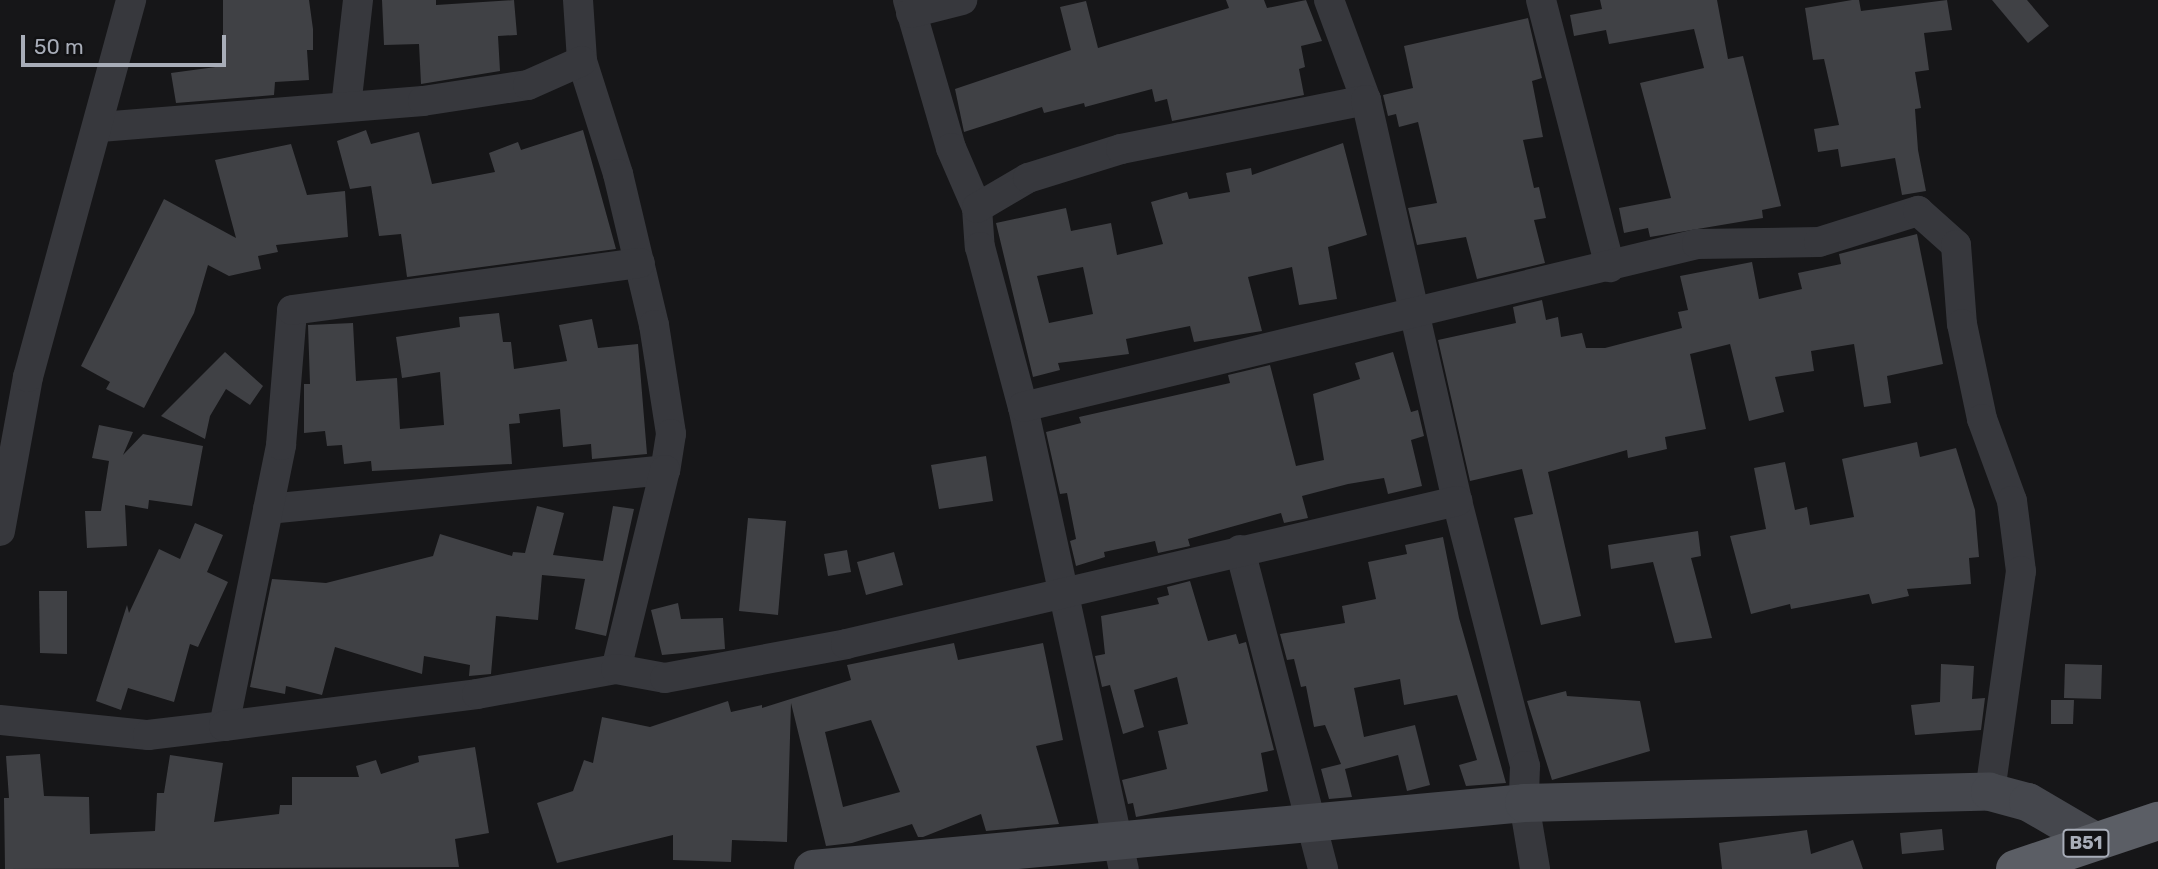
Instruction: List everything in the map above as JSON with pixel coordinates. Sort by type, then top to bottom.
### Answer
[{"type":"highway","name":"B51","points":[[2015,869],[2093,840],[2158,821]]},
{"type":"main road","points":[[813,869],[1122,854],[1312,821],[1524,803],[1990,792],[2028,802],[2093,840]]},
{"type":"street","points":[[0,531],[28,377],[100,127],[131,0]]},
{"type":"street","points":[[346,107],[358,0]]},
{"type":"street","points":[[578,0],[582,61],[618,174],[640,264],[671,434],[665,470],[617,669]]},
{"type":"street","points":[[962,0],[909,6],[951,148],[977,208],[980,247],[1023,407],[1061,591],[1122,854]]},
{"type":"street","points":[[1329,0],[1366,100],[1457,502],[1525,766],[1524,803],[1535,869]]},
{"type":"street","points":[[1541,0],[1611,267]]},
{"type":"street","points":[[100,127],[346,107],[528,85],[582,61]]},
{"type":"street","points":[[977,208],[1028,178],[1121,149],[1366,100]]},
{"type":"street","points":[[1023,407],[1611,267],[1697,244],[1819,242],[1918,211],[1956,245],[1962,324],[1982,419],[2012,501],[2021,570],[1990,792]]},
{"type":"street","points":[[224,726],[281,445],[292,310],[640,264]]},
{"type":"street","points":[[268,509],[665,470]]},
{"type":"street","points":[[0,720],[148,735],[477,694],[617,669],[665,678],[846,644],[1061,591],[1457,502]]},
{"type":"street","points":[[1240,550],[1323,869]]},
{"type":"building","points":[[223,0],[309,0],[313,50],[307,50],[309,80],[275,82],[274,95],[176,103],[171,73],[223,66]]},
{"type":"building","points":[[382,0],[436,0],[436,5],[514,0],[517,35],[498,36],[500,71],[421,84],[419,44],[384,45]]},
{"type":"building","points":[[1226,0],[1264,0],[1267,8],[1306,0],[1322,41],[1301,46],[1305,67],[1299,69],[1304,95],[1172,121],[1167,99],[1155,102],[1152,89],[1085,107],[1084,103],[1044,113],[1042,107],[964,132],[955,89],[1071,50],[1060,7],[1086,1],[1098,48],[1229,8]]},
{"type":"building","points":[[1600,0],[1717,0],[1728,59],[1743,56],[1781,206],[1762,210],[1763,218],[1650,237],[1648,228],[1624,233],[1619,208],[1671,198],[1640,83],[1704,68],[1694,29],[1609,44],[1606,30],[1574,36],[1570,15],[1602,9]]},
{"type":"building","points":[[1859,0],[1861,11],[1947,0],[1952,30],[1924,33],[1929,70],[1915,72],[1921,108],[1915,109],[1918,150],[1926,191],[1902,195],[1895,158],[1841,167],[1838,149],[1818,152],[1814,129],[1839,125],[1824,59],[1813,60],[1805,8]]},
{"type":"building","points":[[1992,0],[2027,0],[2049,26],[2028,43]]},
{"type":"building","points":[[1528,18],[1542,78],[1532,81],[1543,137],[1523,140],[1534,188],[1539,187],[1546,218],[1534,220],[1545,263],[1477,279],[1466,237],[1417,245],[1408,208],[1437,203],[1418,122],[1399,127],[1396,114],[1388,116],[1383,95],[1413,88],[1404,46]]},
{"type":"building","points":[[366,130],[371,144],[419,132],[432,184],[495,172],[489,153],[518,142],[521,150],[583,130],[616,249],[407,277],[401,234],[379,236],[371,186],[350,189],[337,141]]},
{"type":"building","points":[[1343,143],[1367,235],[1328,247],[1337,299],[1299,305],[1292,267],[1248,277],[1262,331],[1194,342],[1190,326],[1126,339],[1129,354],[1058,363],[1060,370],[1033,377],[996,223],[1066,208],[1071,231],[1111,223],[1117,255],[1163,244],[1151,202],[1187,192],[1189,199],[1230,192],[1226,173],[1251,168],[1252,175]],"holes":[[[1083,267],[1093,314],[1049,323],[1037,276]]]},
{"type":"building","points":[[291,144],[307,195],[345,191],[348,237],[276,245],[278,252],[258,256],[261,269],[229,276],[208,265],[194,313],[144,408],[106,389],[110,382],[81,366],[164,199],[236,238],[215,160]]},
{"type":"building","points":[[1917,234],[1943,364],[1887,376],[1891,403],[1864,407],[1854,344],[1811,351],[1814,371],[1775,377],[1784,412],[1749,421],[1730,344],[1690,354],[1706,429],[1665,437],[1667,449],[1628,458],[1627,450],[1548,472],[1581,616],[1541,625],[1514,518],[1533,514],[1522,469],[1470,481],[1438,340],[1516,323],[1513,307],[1542,300],[1546,320],[1558,317],[1561,337],[1582,333],[1586,348],[1605,348],[1682,328],[1678,312],[1688,310],[1680,276],[1752,262],[1759,299],[1802,289],[1798,273],[1841,264],[1839,254]]},
{"type":"building","points":[[499,313],[503,342],[511,342],[514,369],[567,361],[559,325],[592,319],[598,348],[638,344],[647,454],[592,459],[591,444],[563,447],[560,409],[519,414],[520,423],[509,424],[512,464],[372,471],[371,461],[344,464],[342,445],[327,446],[325,431],[304,433],[304,384],[310,384],[308,325],[353,323],[356,381],[397,378],[400,429],[444,425],[440,372],[402,378],[396,337],[460,327],[459,317]]},
{"type":"building","points":[[225,352],[263,386],[250,405],[226,389],[210,416],[205,439],[161,416]]},
{"type":"building","points":[[1393,352],[1411,412],[1418,410],[1424,436],[1411,440],[1422,486],[1388,494],[1384,478],[1348,484],[1302,496],[1308,518],[1284,523],[1281,513],[1188,539],[1190,546],[1158,553],[1155,541],[1104,552],[1105,557],[1076,566],[1070,541],[1076,539],[1067,493],[1060,494],[1046,432],[1081,423],[1079,417],[1230,383],[1228,375],[1270,365],[1296,466],[1324,460],[1313,394],[1360,379],[1355,363]]},
{"type":"building","points":[[99,425],[133,432],[123,455],[143,434],[203,446],[192,506],[149,500],[148,509],[125,505],[127,546],[87,548],[85,511],[101,511],[109,461],[92,458]]},
{"type":"building","points":[[1917,442],[1920,457],[1956,448],[1975,510],[1979,557],[1969,558],[1971,584],[1907,589],[1909,596],[1872,604],[1869,594],[1791,609],[1790,604],[1751,614],[1730,536],[1766,529],[1754,468],[1785,462],[1795,510],[1807,507],[1810,525],[1854,517],[1842,459]]},
{"type":"building","points":[[986,456],[993,501],[939,509],[931,465]]},
{"type":"building","points":[[537,506],[564,513],[553,555],[603,561],[613,506],[634,509],[606,636],[575,629],[585,579],[542,575],[538,620],[496,616],[491,674],[469,676],[470,665],[424,656],[422,674],[335,647],[322,695],[286,686],[285,694],[250,687],[272,579],[326,583],[433,556],[440,534],[512,556],[513,552],[525,553]]},
{"type":"building","points":[[748,518],[786,521],[778,615],[739,611]]},
{"type":"building","points":[[195,523],[223,535],[207,572],[228,582],[198,647],[190,644],[174,702],[128,688],[121,710],[96,701],[127,605],[129,613],[159,549],[180,559]]},
{"type":"building","points":[[1698,531],[1701,556],[1691,558],[1712,638],[1675,643],[1653,562],[1611,569],[1608,545]]},
{"type":"building","points":[[1443,537],[1459,618],[1506,783],[1466,786],[1459,765],[1477,760],[1457,695],[1404,705],[1400,679],[1354,688],[1364,737],[1415,725],[1430,785],[1407,791],[1398,755],[1345,769],[1352,797],[1329,799],[1321,769],[1341,764],[1325,725],[1314,727],[1306,686],[1301,687],[1294,659],[1287,660],[1280,634],[1345,623],[1342,606],[1376,599],[1368,562],[1407,554],[1405,545]]},
{"type":"building","points":[[847,550],[851,572],[828,576],[824,554]]},
{"type":"building","points":[[894,552],[903,585],[866,595],[857,562]]},
{"type":"building","points":[[1190,581],[1208,641],[1236,634],[1239,644],[1246,642],[1274,750],[1261,753],[1268,791],[1136,817],[1133,803],[1128,804],[1122,780],[1167,769],[1158,731],[1188,724],[1177,677],[1134,690],[1144,727],[1123,734],[1110,685],[1102,687],[1095,656],[1105,654],[1101,616],[1159,604],[1157,598],[1169,595],[1167,587]]},
{"type":"building","points":[[39,591],[67,591],[67,654],[40,653]]},
{"type":"building","points":[[678,603],[681,619],[723,618],[725,649],[662,655],[651,610]]},
{"type":"building","points":[[954,643],[958,660],[1043,643],[1063,740],[1036,746],[1059,824],[986,831],[981,814],[923,837],[918,837],[912,824],[852,843],[826,846],[791,703],[787,842],[732,840],[731,862],[673,860],[673,835],[557,863],[537,803],[573,791],[584,760],[593,763],[602,717],[650,727],[728,701],[731,712],[762,705],[762,708],[851,680],[847,665]],"holes":[[[871,720],[900,792],[843,807],[825,732]]]},
{"type":"building","points":[[1941,664],[1974,666],[1972,699],[1985,698],[1981,730],[1915,735],[1911,705],[1940,702]]},
{"type":"building","points":[[2065,664],[2102,665],[2101,699],[2064,698]]},
{"type":"building","points":[[1566,691],[1567,696],[1640,701],[1650,751],[1552,780],[1527,701]]},
{"type":"building","points":[[2051,700],[2074,700],[2073,724],[2051,724]]},
{"type":"building","points":[[475,747],[489,833],[455,839],[459,867],[5,869],[4,798],[9,798],[6,756],[40,754],[44,796],[89,797],[90,834],[155,831],[157,793],[164,793],[170,755],[223,763],[214,822],[279,814],[280,805],[292,805],[292,777],[359,777],[356,766],[376,760],[381,774],[419,762],[418,756]]},
{"type":"building","points":[[1942,829],[1944,850],[1902,854],[1900,833]]},
{"type":"building","points":[[1807,830],[1811,854],[1853,840],[1863,869],[1722,869],[1719,843]]}]
